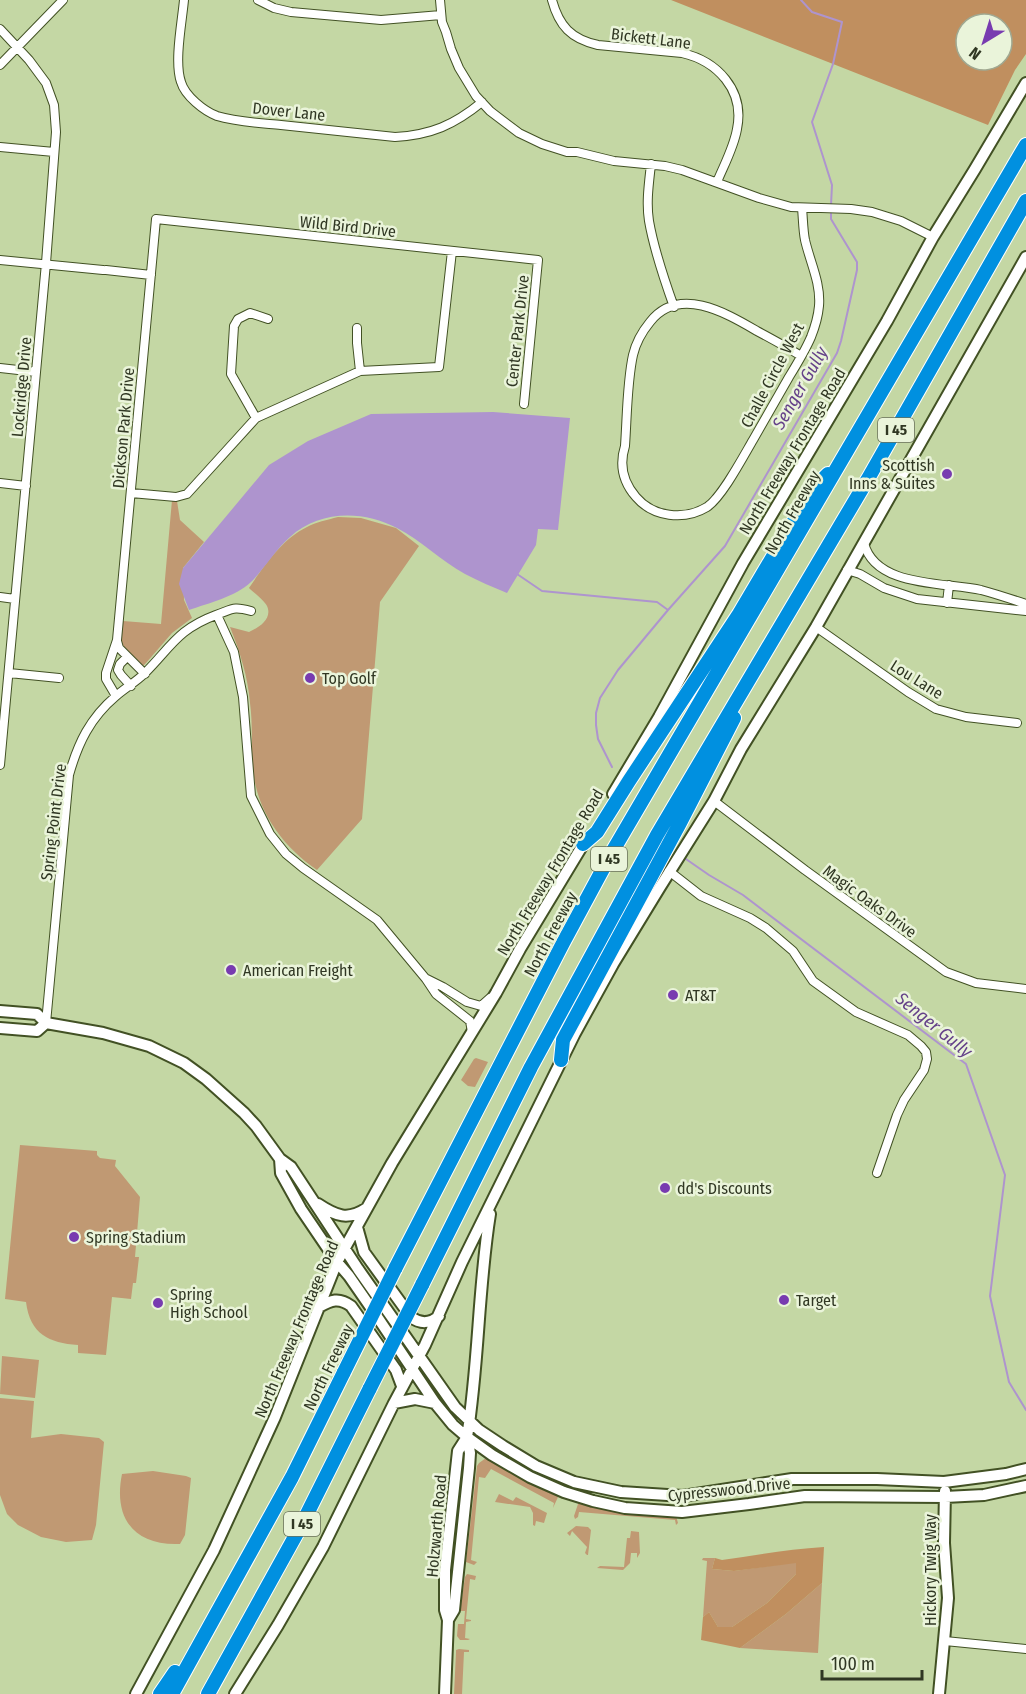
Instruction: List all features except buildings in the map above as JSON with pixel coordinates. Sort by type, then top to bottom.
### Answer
[{"type":"highway","name":"North Freeway","points":[[172,1694],[292,1477],[396,1269],[611,854],[1026,145]]},
{"type":"highway","name":"I 45","points":[[207,1694],[302,1524],[531,1067],[635,874],[869,477],[1026,201]]},
{"type":"highway","points":[[583,844],[597,832],[628,781],[678,709],[739,614],[813,489],[842,460]]},
{"type":"highway","points":[[561,1060],[563,1040],[737,713],[780,642],[781,624]]},
{"type":"highway","points":[[160,1694],[227,1593]]},
{"type":"highway","points":[[216,1694],[221,1685],[220,1671]]},
{"type":"main road","name":"North Freeway Frontage Road","points":[[136,1694],[214,1550],[275,1417],[337,1262],[392,1163],[496,993],[659,717],[743,563],[887,321],[933,237],[1026,83]]},
{"type":"main road","points":[[235,1694],[323,1547],[402,1386],[419,1358],[462,1262],[561,1060],[613,964],[714,801],[744,744],[816,627],[1026,257]]},
{"type":"main road","points":[[0,1011],[37,1014],[46,1023],[103,1033],[149,1046],[184,1064],[206,1079],[244,1113],[280,1160]]},
{"type":"main road","points":[[0,1028],[37,1031],[46,1023]]},
{"type":"main road","name":"Cypresswood Drive","points":[[280,1160],[291,1167],[419,1358],[455,1407],[479,1430],[536,1466],[574,1482],[621,1492],[683,1496],[804,1479],[944,1482],[1006,1474],[1026,1469]]},
{"type":"main road","name":"Cypresswood Drive","points":[[280,1160],[281,1173],[301,1209],[435,1403],[453,1425],[467,1437],[530,1478],[593,1501],[625,1508],[682,1512],[805,1496],[945,1497],[984,1495],[1026,1486]]},
{"type":"main road","name":"Holzwarth Road","points":[[448,1620],[454,1610],[469,1468],[470,1453],[467,1437],[485,1243],[492,1200]]},
{"type":"main road","points":[[314,1202],[333,1213],[345,1216],[359,1213],[367,1208]]},
{"type":"main road","points":[[357,1227],[364,1252],[411,1317],[423,1323],[439,1316]]},
{"type":"main road","points":[[319,1307],[336,1299],[351,1306],[396,1370],[402,1386]]},
{"type":"main road","points":[[394,1403],[415,1399],[435,1403]]},
{"type":"main road","name":"Holzwarth Road","points":[[445,1694],[448,1620],[445,1610],[445,1570],[458,1451],[467,1437]]},
{"type":"main road","points":[[469,1468],[479,1458],[490,1454]]},
{"type":"main road","points":[[1006,1474],[1008,1491]]},
{"type":"main road","points":[[804,1479],[805,1496]]},
{"type":"main road","name":"Hickory Twig Way","points":[[939,1694],[949,1587],[944,1543],[944,1482]]},
{"type":"main road","points":[[682,1512],[683,1496]]},
{"type":"street","points":[[0,65],[63,0]]},
{"type":"street","name":"Dover Lane","points":[[184,0],[179,49],[181,82],[197,104],[219,117],[384,136],[413,136],[452,124],[465,117],[482,102]]},
{"type":"street","points":[[258,0],[274,8],[291,12],[381,20],[441,15]]},
{"type":"street","points":[[440,0],[441,15],[459,68],[476,96],[490,111],[519,133],[567,152],[682,170],[791,207],[873,212],[933,237]]},
{"type":"street","name":"Bickett Lane","points":[[552,0],[563,26],[585,42],[682,53],[710,64],[724,76],[733,92],[738,110],[738,122],[734,141],[717,182]]},
{"type":"street","name":"Lockridge Drive","points":[[0,30],[40,72],[50,93],[56,118],[46,263],[0,765]]},
{"type":"street","points":[[0,147],[54,152]]},
{"type":"street","points":[[651,164],[648,193],[649,220],[664,279],[674,307],[684,303],[710,307],[728,314],[801,356]]},
{"type":"street","name":"Challe Circle West","points":[[674,307],[654,316],[638,339],[631,368],[625,446],[622,456],[626,482],[639,501],[662,513],[673,515],[691,514],[714,501],[762,426],[815,327],[819,297],[818,284],[805,238],[802,208]]},
{"type":"street","name":"Wild Bird Drive","points":[[156,219],[538,260]]},
{"type":"street","name":"Dickson Park Drive","points":[[116,696],[106,679],[106,674],[117,640],[156,219]]},
{"type":"street","points":[[131,493],[176,497],[187,494],[256,418],[360,371],[439,367],[452,251]]},
{"type":"street","points":[[0,260],[151,275]]},
{"type":"street","name":"Center Park Drive","points":[[524,404],[538,260]]},
{"type":"street","points":[[256,418],[231,374],[234,326],[238,319],[250,313],[268,319]]},
{"type":"street","points":[[357,328],[360,371]]},
{"type":"street","points":[[0,368],[36,372]]},
{"type":"street","points":[[0,483],[26,486]]},
{"type":"street","points":[[863,542],[869,556],[881,567],[908,579],[982,590],[1026,604]]},
{"type":"street","points":[[847,570],[860,574],[871,574],[881,567]]},
{"type":"street","points":[[871,574],[884,588],[905,595],[947,603],[1026,611]]},
{"type":"street","points":[[947,603],[949,585]]},
{"type":"street","points":[[0,597],[15,599]]},
{"type":"street","name":"Spring Point Drive","points":[[46,1023],[69,775],[76,749],[100,712],[116,696],[145,674],[191,626],[237,607],[251,611]]},
{"type":"street","points":[[217,615],[234,652],[243,697],[251,796],[270,834],[286,854],[303,868],[377,920],[436,994],[470,1021],[472,1032]]},
{"type":"street","name":"Lou Lane","points":[[816,627],[936,709],[966,717],[1017,723]]},
{"type":"street","points":[[117,640],[119,648],[145,674]]},
{"type":"street","points":[[127,657],[118,669],[131,686]]},
{"type":"street","points":[[9,673],[59,678]]},
{"type":"street","name":"Magic Oaks Drive","points":[[714,801],[946,972],[976,983],[1026,989]]},
{"type":"street","points":[[669,871],[701,896],[750,918],[766,928],[792,951],[813,981],[856,1012],[908,1035],[926,1052],[924,1070],[897,1115],[877,1173]]},
{"type":"street","points":[[426,979],[467,1002],[481,1006],[496,993]]},
{"type":"street","points":[[945,1641],[1026,1649]]},
{"type":"shaded area","points":[[671,0],[1026,0],[1026,54],[1015,70],[988,125]]},
{"type":"shaded area","points":[[493,412],[570,418],[558,530],[538,529],[536,545],[507,593],[465,574],[397,528],[370,518],[342,516],[314,522],[302,528],[285,542],[245,587],[222,599],[189,610],[179,584],[183,568],[269,465],[308,441],[371,414]]},
{"type":"shaded area","points":[[172,500],[177,501],[180,520],[204,542],[183,568],[184,600],[192,618],[172,633],[143,666],[139,665],[121,645],[123,621],[161,624]]},
{"type":"shaded area","name":"Top Golf","points":[[338,517],[361,518],[396,528],[419,546],[380,602],[362,819],[317,870],[283,839],[273,826],[259,799],[253,768],[249,693],[240,655],[230,627],[249,632],[264,622],[268,615],[267,606],[249,588],[274,554],[290,538],[314,524]]},
{"type":"shaded area","points":[[476,1058],[488,1062],[475,1087],[468,1086],[461,1080]]},
{"type":"shaded area","name":"Spring Stadium","points":[[20,1145],[97,1151],[100,1158],[116,1160],[115,1166],[140,1197],[135,1257],[139,1257],[136,1283],[133,1283],[131,1299],[112,1297],[106,1355],[78,1353],[78,1345],[50,1339],[43,1335],[32,1322],[26,1302],[5,1299]]},
{"type":"shaded area","points":[[2,1356],[39,1360],[35,1398],[0,1394]]},
{"type":"shaded area","points":[[0,1398],[34,1401],[31,1438],[61,1434],[99,1438],[104,1442],[96,1525],[92,1540],[66,1542],[41,1537],[18,1525],[7,1514],[0,1495]]},
{"type":"shaded area","points":[[486,1458],[556,1493],[558,1497],[553,1508],[554,1503],[491,1469],[485,1478],[479,1477],[471,1560],[477,1562],[474,1565],[466,1562],[477,1466]]},
{"type":"shaded area","points":[[153,1471],[191,1478],[185,1535],[180,1544],[150,1540],[130,1526],[124,1516],[120,1490],[122,1474]]},
{"type":"shaded area","points":[[499,1494],[513,1501],[516,1497],[547,1513],[544,1523],[536,1521],[535,1526],[533,1525],[533,1513],[530,1507],[495,1502]]},
{"type":"shaded area","points":[[583,1502],[676,1516],[678,1523],[676,1525],[675,1520],[579,1512],[575,1519],[578,1504]]},
{"type":"shaded area","points":[[576,1526],[588,1527],[591,1530],[588,1555],[585,1553],[587,1547],[572,1531],[570,1536],[567,1533]]},
{"type":"shaded area","points":[[631,1531],[639,1532],[640,1553],[637,1558],[637,1553],[631,1553],[630,1563],[623,1570],[597,1568],[600,1566],[624,1567],[627,1538],[630,1538]]},
{"type":"shaded area","points":[[824,1547],[822,1583],[786,1614],[740,1648],[701,1640],[703,1617],[709,1612],[718,1627],[732,1627],[767,1603],[796,1574],[796,1563],[734,1571],[712,1569],[715,1558],[722,1560]]},
{"type":"shaded area","points":[[703,1558],[715,1558],[712,1569],[734,1571],[796,1562],[796,1574],[767,1603],[732,1627],[718,1627],[709,1612],[703,1617],[707,1561],[702,1560]]},
{"type":"shaded area","points":[[467,1574],[476,1576],[475,1580],[470,1579],[466,1619],[471,1621],[466,1622],[465,1638],[470,1639],[460,1640],[457,1636],[458,1624],[464,1624],[465,1611],[460,1611]]},
{"type":"shaded area","points":[[822,1583],[818,1653],[740,1648],[786,1614]]},
{"type":"shaded area","points":[[456,1650],[469,1650],[469,1652],[464,1652],[462,1694],[454,1694]]},
{"type":"waterway","name":"Senger Gully","points":[[801,0],[812,12],[842,22],[833,64],[812,122],[832,185],[831,205]]},
{"type":"waterway","name":"Senger Gully","points":[[612,767],[598,739],[596,713],[600,698],[618,670],[725,546],[837,353],[857,262],[831,219],[831,210]]},
{"type":"waterway","points":[[517,574],[542,591],[657,602],[668,610]]},
{"type":"waterway","name":"Senger Gully","points":[[683,857],[743,895],[966,1064],[1005,1175],[990,1296],[1009,1382],[1026,1410]]},
{"type":"place","name":"Scottish Inns & Suites","points":[[947,474]]},
{"type":"place","name":"Top Golf","points":[[310,678]]},
{"type":"place","name":"American Freight","points":[[231,970]]},
{"type":"place","name":"AT&T","points":[[673,995]]},
{"type":"place","name":"dd's Discounts","points":[[665,1188]]},
{"type":"place","name":"Spring Stadium","points":[[74,1237]]},
{"type":"place","name":"Target","points":[[784,1300]]},
{"type":"place","name":"Spring High School","points":[[158,1303]]}]
